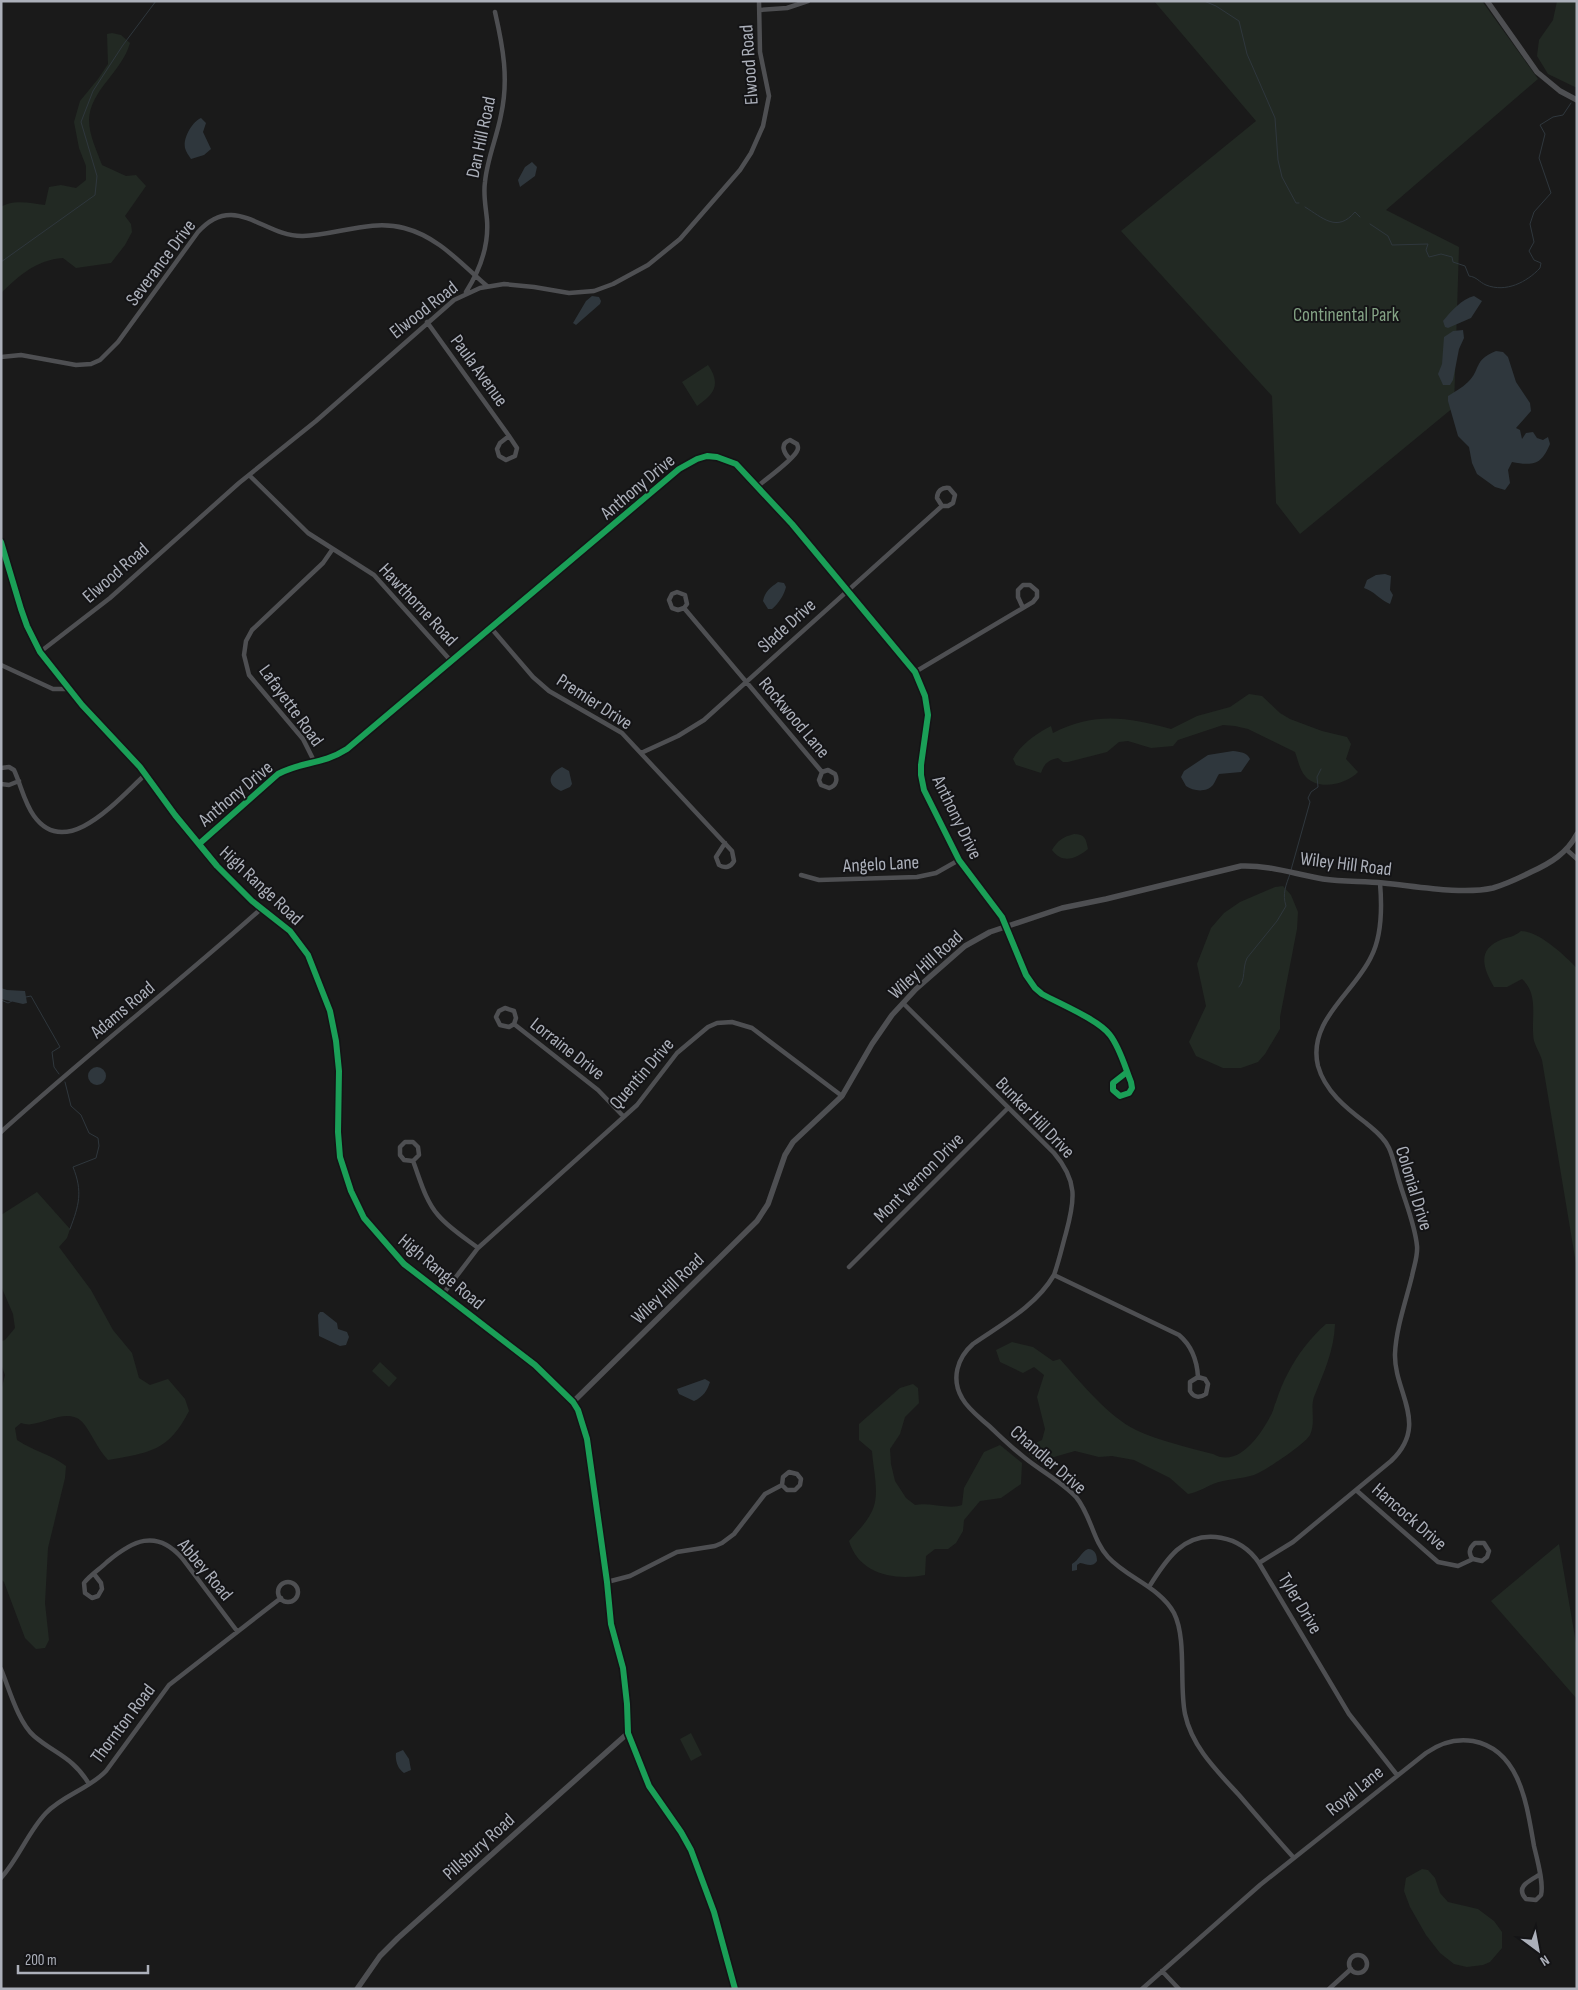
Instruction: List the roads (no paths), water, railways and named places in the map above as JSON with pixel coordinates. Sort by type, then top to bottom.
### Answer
[{"type":"street","name":"Elwood Road","points":[[40,652],[110,598],[250,475],[316,421],[448,304],[465,294],[487,286],[504,284],[524,285],[569,293],[594,291],[612,284],[648,265],[680,240],[752,154],[763,126],[769,96],[760,52],[760,1]]},
{"type":"street","points":[[760,10],[787,8],[808,1]]},
{"type":"street","points":[[1487,1],[1536,72],[1560,91],[1577,100]]},
{"type":"street","name":"Dan Hill Road","points":[[465,294],[476,277],[486,246],[485,180],[501,117],[505,92],[505,62],[495,12]]},
{"type":"street","name":"Severance Drive","points":[[1,357],[21,355],[76,365],[91,364],[100,360],[118,342],[198,232],[210,221],[224,216],[244,216],[285,233],[298,236],[375,226],[404,228],[439,244],[487,286]]},
{"type":"street","name":"Paula Avenue","points":[[427,322],[509,436],[516,446],[517,452],[512,458],[506,460],[499,456],[497,449],[500,443],[509,436]]},
{"type":"street","name":"Anthony Drive","points":[[199,844],[278,774],[292,767],[332,758],[347,749],[688,463],[707,456],[727,459],[736,464],[758,486],[915,672],[925,696],[928,715],[920,765],[922,780],[931,804],[959,860],[1002,917],[1031,983],[1042,994],[1105,1029],[1111,1037],[1127,1072]]},
{"type":"street","points":[[758,486],[790,459]]},
{"type":"street","name":"Hawthorne Road","points":[[250,475],[301,526],[332,550],[361,566],[374,576],[452,661]]},
{"type":"street","name":"Slade Drive","points":[[641,753],[696,726],[942,506],[951,505],[954,500],[954,492],[949,488],[943,488],[938,492],[937,498],[942,506]]},
{"type":"street","name":"High Range Road","points":[[1,542],[24,618],[40,652],[68,689],[146,774],[166,803],[232,882],[290,930],[302,946],[316,973],[330,1011],[336,1041],[339,1071],[339,1147],[344,1172],[355,1200],[370,1226],[411,1270],[534,1365],[573,1402],[585,1429],[607,1582],[611,1624],[623,1668],[628,1704],[628,1733],[649,1786],[681,1832],[691,1850],[714,1912],[735,1989]]},
{"type":"street","name":"Lafayette Road","points":[[314,763],[303,739],[249,675],[244,655],[246,641],[252,630],[323,563],[332,550]]},
{"type":"street","points":[[915,672],[1034,602],[1037,597],[1035,588],[1030,585],[1023,586],[1018,590],[1018,597],[1023,608]]},
{"type":"street","points":[[677,592],[685,595],[687,601],[684,608],[678,610],[672,608],[669,600],[672,594],[677,592]]},
{"type":"street","name":"Rockwood Lane","points":[[684,608],[822,772]]},
{"type":"street","name":"Premier Drive","points":[[491,628],[542,685],[558,697],[614,726],[641,753],[725,843],[732,851],[735,857],[733,864],[724,867],[717,862],[716,857],[725,843]]},
{"type":"street","points":[[1,665],[53,689],[68,689]]},
{"type":"street","points":[[1,768],[6,766],[12,768],[29,808],[36,819],[52,830],[65,832],[78,830],[90,824],[146,774]]},
{"type":"street","name":"Rockwood Lane","points":[[828,770],[836,774],[837,780],[834,785],[829,788],[821,785],[819,780],[822,772],[828,770]]},
{"type":"street","points":[[1,784],[9,785],[19,781]]},
{"type":"street","name":"Wiley Hill Road","points":[[573,1402],[756,1222],[770,1199],[785,1155],[793,1142],[842,1096],[880,1031],[902,1002],[966,946],[982,936],[1072,905],[1106,899],[1241,866],[1256,865],[1281,868],[1331,880],[1457,890],[1492,888],[1540,868],[1567,850],[1577,834]]},
{"type":"street","points":[[1567,850],[1577,859]]},
{"type":"street","name":"Angelo Lane","points":[[801,875],[819,880],[917,877],[936,873],[959,860]]},
{"type":"street","name":"Colonial Drive","points":[[1259,1563],[1285,1548],[1395,1457],[1402,1449],[1408,1435],[1408,1410],[1396,1361],[1396,1351],[1417,1256],[1417,1246],[1389,1148],[1380,1136],[1347,1108],[1328,1087],[1321,1073],[1317,1048],[1323,1024],[1366,967],[1374,952],[1379,928],[1380,883]]},
{"type":"street","name":"Adams Road","points":[[1,1132],[262,908]]},
{"type":"street","name":"Bunker Hill Drive","points":[[902,1002],[1061,1161],[1072,1184],[1073,1204],[1054,1275]]},
{"type":"street","name":"Lorraine Drive","points":[[504,1008],[511,1009],[516,1018],[514,1024],[505,1028],[500,1026],[496,1017],[499,1011],[504,1008]]},
{"type":"street","name":"Quentin Drive","points":[[443,1294],[478,1248],[644,1098],[680,1049],[708,1027],[727,1022],[742,1024],[756,1030],[842,1096]]},
{"type":"street","name":"Lorraine Drive","points":[[514,1024],[593,1086],[624,1117]]},
{"type":"street","points":[[1127,1072],[1132,1088],[1126,1095],[1120,1096],[1113,1090],[1113,1083],[1127,1072]]},
{"type":"street","name":"Mont Vernon Drive","points":[[849,1267],[1008,1108]]},
{"type":"street","points":[[405,1142],[413,1142],[419,1149],[418,1155],[413,1161],[406,1161],[400,1155],[400,1147],[405,1142]]},
{"type":"street","points":[[413,1161],[427,1197],[437,1214],[451,1228],[478,1248]]},
{"type":"street","points":[[1054,1275],[1179,1335],[1186,1342],[1194,1356],[1198,1377]]},
{"type":"street","name":"Chandler Drive","points":[[1054,1275],[1036,1300],[965,1351],[957,1369],[958,1389],[964,1403],[975,1414],[1024,1457],[1069,1491],[1082,1507],[1107,1557],[1149,1587],[1167,1603],[1177,1621],[1180,1641],[1183,1703],[1192,1737],[1206,1758],[1294,1858]]},
{"type":"street","points":[[1198,1377],[1205,1379],[1208,1384],[1206,1394],[1200,1397],[1194,1396],[1189,1388],[1190,1382],[1198,1377]]},
{"type":"street","points":[[789,1472],[795,1472],[801,1479],[800,1486],[793,1491],[787,1490],[782,1485],[783,1477],[789,1472]]},
{"type":"street","points":[[607,1582],[630,1576],[677,1552],[715,1546],[722,1543],[734,1534],[764,1494],[782,1485]]},
{"type":"street","name":"Hancock Drive","points":[[1356,1490],[1438,1562],[1458,1566],[1473,1560],[1479,1561],[1487,1557],[1488,1548],[1484,1543],[1478,1542],[1472,1545],[1469,1551],[1473,1560]]},
{"type":"street","name":"Tyler Drive","points":[[1149,1587],[1175,1552],[1187,1543],[1202,1538],[1222,1537],[1245,1547],[1259,1563],[1349,1714],[1397,1775]]},
{"type":"street","name":"Abbey Road","points":[[94,1574],[101,1583],[102,1590],[98,1596],[92,1598],[84,1594],[85,1582],[94,1574],[120,1552],[133,1543],[149,1540],[164,1544],[174,1549],[182,1558],[237,1631]]},
{"type":"street","name":"Thornton Road","points":[[289,1582],[296,1586],[298,1592],[294,1599],[289,1601],[281,1598],[279,1592],[282,1585],[289,1582]]},
{"type":"street","name":"Thornton Road","points":[[1,1878],[44,1815],[55,1805],[90,1784],[109,1768],[170,1685],[281,1598]]},
{"type":"street","points":[[1,1669],[3,1678],[29,1731],[73,1762],[90,1784]]},
{"type":"street","name":"Pillsbury Road","points":[[358,1989],[377,1960],[398,1938],[628,1733]]},
{"type":"street","name":"Royal Lane","points":[[1142,1989],[1294,1858],[1397,1775],[1431,1749],[1450,1742],[1463,1740],[1477,1742],[1495,1750],[1510,1764],[1520,1787],[1529,1819],[1539,1875],[1541,1895],[1536,1900],[1526,1899],[1522,1893],[1524,1884],[1539,1875]]},
{"type":"street","points":[[1363,1956],[1367,1961],[1364,1970],[1358,1972],[1351,1969],[1350,1961],[1352,1957],[1363,1956]]},
{"type":"street","points":[[1329,1989],[1351,1969]]},
{"type":"street","points":[[1162,1971],[1179,1989]]},
{"type":"waterway","points":[[1,262],[95,195],[97,176],[81,122],[93,91],[123,45],[156,1]]},
{"type":"waterway","points":[[1204,1],[1216,6],[1239,21],[1247,54],[1275,118],[1278,160],[1282,177],[1296,203],[1299,203]]},
{"type":"waterway","points":[[1370,224],[1388,236],[1392,245],[1428,244],[1426,250],[1429,257],[1441,254],[1452,257],[1453,262],[1465,266],[1469,276],[1486,285],[1501,288],[1508,287],[1529,278],[1540,268],[1541,263],[1534,260],[1529,251],[1534,242],[1530,224],[1534,212],[1551,193],[1539,158],[1545,134],[1540,125],[1553,117],[1563,115],[1571,103]]},
{"type":"waterway","points":[[1305,207],[1330,222],[1342,222],[1355,212],[1360,217]]},
{"type":"waterway","points":[[1291,870],[1310,802],[1308,798],[1311,792],[1318,787],[1317,777],[1321,769]]},
{"type":"waterway","points":[[1239,987],[1247,958],[1277,921],[1286,906],[1284,894],[1290,874]]},
{"type":"waterway","points":[[26,997],[31,996],[60,1047],[52,1052],[54,1067],[59,1074]]},
{"type":"waterway","points":[[1,1000],[8,1003],[12,1001]]},
{"type":"waterway","points":[[65,1082],[71,1106],[81,1115],[89,1133],[98,1138],[99,1146],[96,1158],[73,1167],[78,1184],[79,1198],[70,1229]]},
{"type":"park label","name":"Continental Park","points":[[1346,314]]}]
